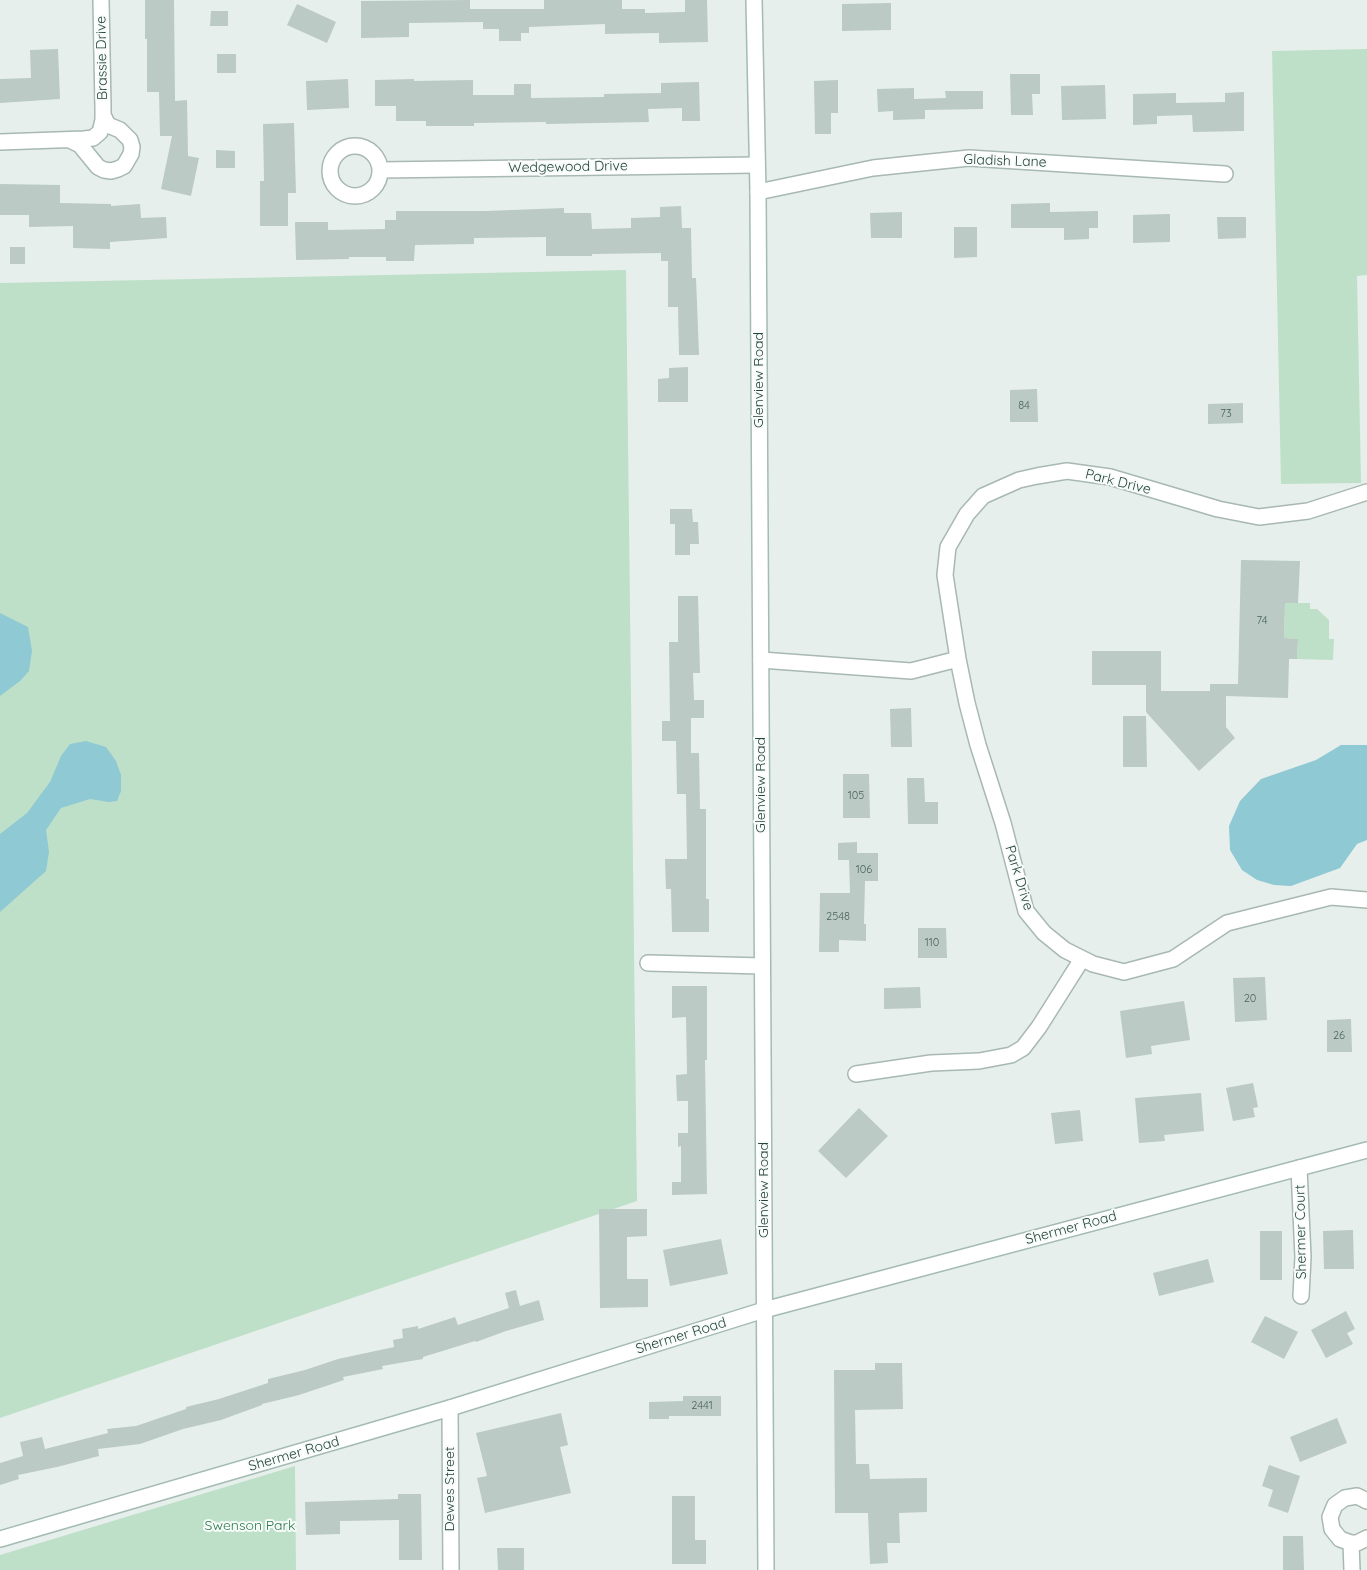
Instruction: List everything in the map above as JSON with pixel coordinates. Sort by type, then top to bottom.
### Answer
[{"type":"street","name":"Brassie Drive","points":[[101,0],[103,115],[100,132],[93,138],[77,140],[98,167],[104,170],[118,170],[124,166],[131,154],[132,147],[130,140],[120,130],[108,125],[103,115]]},
{"type":"street","name":"Glenview Road","points":[[754,0],[758,192],[766,1570]]},
{"type":"street","points":[[0,142],[77,140]]},
{"type":"street","name":"Gladish Lane","points":[[758,192],[873,168],[969,158],[1225,174]]},
{"type":"street","name":"Wedgewood Drive","points":[[380,170],[757,165]]},
{"type":"street","name":"Park Drive","points":[[1367,492],[1308,512],[1259,517],[1218,509],[1102,476],[1067,471],[1019,480],[983,496],[967,514],[948,546],[945,574],[967,703],[1003,823],[1026,911],[1044,933],[1066,950],[1093,964],[1124,972],[1173,959],[1227,923],[1331,897],[1367,900]]},
{"type":"street","points":[[761,660],[911,671],[958,659]]},
{"type":"street","points":[[856,1074],[930,1064],[979,1061],[1011,1055],[1023,1048],[1039,1027],[1082,959]]},
{"type":"street","points":[[648,963],[762,966]]},
{"type":"street","name":"Shermer Road","points":[[0,1539],[450,1408],[764,1310],[1367,1150]]},
{"type":"street","name":"Shermer Court","points":[[1299,1168],[1304,1257],[1301,1296]]},
{"type":"street","name":"Dewes Street","points":[[450,1408],[451,1570]]},
{"type":"street","points":[[1367,1501],[1357,1496],[1339,1501],[1332,1511],[1330,1523],[1332,1529],[1340,1538],[1351,1543],[1357,1543],[1367,1538]]},
{"type":"street","points":[[1351,1543],[1352,1570]]},
{"type":"green space","points":[[1367,49],[1367,275],[1357,276],[1361,483],[1281,484],[1272,51]]},
{"type":"green space","points":[[626,270],[637,1201],[0,1418],[0,283]]},
{"type":"green space","points":[[1285,603],[1310,603],[1310,609],[1317,609],[1329,620],[1329,639],[1334,639],[1333,660],[1297,659],[1298,639],[1284,638]]},
{"type":"green space","name":"Swenson Park","points":[[295,1466],[296,1570],[0,1570],[0,1555]]},
{"type":"water","points":[[0,613],[28,627],[32,651],[29,671],[20,681],[0,696]]},
{"type":"water","points":[[86,741],[106,747],[116,761],[121,775],[121,791],[117,801],[109,802],[90,799],[61,808],[46,830],[49,852],[46,871],[0,912],[0,834],[27,813],[50,782],[61,756],[70,744]]},
{"type":"water","points":[[1341,745],[1367,745],[1367,840],[1357,844],[1340,868],[1291,886],[1274,885],[1257,880],[1242,870],[1230,850],[1229,826],[1240,801],[1261,779],[1316,760]]},
{"type":"building","points":[[145,0],[174,0],[175,101],[187,100],[188,156],[199,158],[191,196],[161,189],[172,136],[160,136],[159,92],[147,92]]},
{"type":"building","points":[[470,0],[470,9],[544,9],[544,0],[622,0],[622,9],[645,9],[645,13],[685,12],[685,0],[707,0],[708,42],[659,43],[659,33],[605,34],[605,24],[529,27],[529,33],[521,33],[521,41],[499,41],[499,29],[483,29],[483,22],[409,23],[409,37],[361,38],[361,1]]},
{"type":"building","points":[[891,3],[891,30],[842,31],[842,4]]},
{"type":"building","points":[[297,4],[336,22],[327,43],[287,25]]},
{"type":"building","points":[[211,11],[228,11],[228,26],[210,26]]},
{"type":"building","points":[[58,49],[60,99],[0,103],[0,79],[31,78],[30,50]]},
{"type":"building","points":[[217,54],[236,54],[236,73],[217,73]]},
{"type":"building","points":[[1010,74],[1040,74],[1040,94],[1032,94],[1033,115],[1011,115]]},
{"type":"building","points":[[348,79],[349,108],[307,110],[306,81]]},
{"type":"building","points":[[414,79],[414,81],[473,80],[473,95],[514,95],[514,84],[531,84],[531,98],[604,97],[604,94],[661,93],[661,83],[699,82],[700,121],[682,121],[682,108],[648,109],[649,122],[474,123],[474,126],[426,126],[426,121],[396,121],[396,106],[375,106],[375,80]]},
{"type":"building","points":[[838,80],[838,113],[831,113],[831,134],[815,134],[814,81]]},
{"type":"building","points":[[1105,85],[1106,119],[1062,120],[1061,86]]},
{"type":"building","points":[[914,88],[914,99],[946,98],[945,91],[983,91],[983,109],[925,110],[925,119],[893,120],[893,111],[878,112],[877,89]]},
{"type":"building","points":[[1244,92],[1244,131],[1193,132],[1192,115],[1157,116],[1157,124],[1133,125],[1133,94],[1176,93],[1176,103],[1225,102],[1225,93]]},
{"type":"building","points":[[294,123],[296,193],[288,193],[288,226],[260,226],[260,181],[264,181],[263,124]]},
{"type":"building","points":[[216,150],[235,151],[235,168],[216,168]]},
{"type":"building","points":[[0,184],[60,185],[60,203],[111,204],[111,206],[140,204],[141,218],[166,217],[167,238],[110,242],[110,249],[73,248],[73,226],[29,227],[29,215],[0,215]]},
{"type":"building","points":[[1050,203],[1050,212],[1098,211],[1098,228],[1089,228],[1089,239],[1064,240],[1064,228],[1011,228],[1011,204]]},
{"type":"building","points":[[681,206],[682,228],[691,228],[692,278],[696,278],[699,355],[679,355],[678,307],[668,307],[668,261],[661,261],[661,253],[546,256],[546,237],[474,238],[474,244],[415,245],[414,261],[386,261],[386,257],[296,260],[295,222],[328,222],[328,230],[385,229],[385,220],[396,220],[396,211],[486,211],[564,208],[564,213],[591,213],[592,229],[631,228],[631,218],[660,217],[660,207]]},
{"type":"building","points":[[902,212],[902,238],[871,238],[870,213]]},
{"type":"building","points":[[1170,214],[1170,242],[1133,243],[1133,215]]},
{"type":"building","points":[[1217,217],[1246,217],[1246,238],[1218,239]]},
{"type":"building","points":[[954,227],[977,227],[977,257],[954,258]]},
{"type":"building","points":[[10,247],[25,247],[25,264],[10,264]]},
{"type":"building","points":[[688,367],[688,402],[658,402],[658,379],[669,378],[669,368]]},
{"type":"building","points":[[1037,389],[1038,422],[1010,422],[1010,390]]},
{"type":"building","points":[[1243,403],[1243,423],[1208,424],[1208,404]]},
{"type":"building","points":[[670,509],[692,509],[693,522],[698,522],[699,544],[690,544],[690,555],[675,555],[675,524],[670,524]]},
{"type":"building","points":[[1241,560],[1300,561],[1298,603],[1285,603],[1284,638],[1298,639],[1297,659],[1289,659],[1288,698],[1226,696],[1226,727],[1235,738],[1199,771],[1146,712],[1146,685],[1092,685],[1092,651],[1161,651],[1161,691],[1210,691],[1210,684],[1238,684]]},
{"type":"building","points":[[678,596],[698,596],[700,673],[693,673],[694,700],[704,700],[704,718],[691,718],[691,753],[699,753],[700,809],[706,809],[706,899],[709,899],[709,932],[672,932],[671,889],[666,889],[665,859],[687,859],[686,794],[677,794],[676,741],[662,741],[662,721],[670,721],[669,642],[678,642]]},
{"type":"building","points":[[911,708],[912,747],[891,747],[890,709]]},
{"type":"building","points":[[1123,716],[1146,716],[1147,767],[1123,767]]},
{"type":"building","points":[[843,774],[869,774],[870,818],[843,818]]},
{"type":"building","points":[[907,778],[924,778],[925,802],[938,802],[938,824],[908,824]]},
{"type":"building","points":[[857,842],[857,853],[878,853],[878,881],[865,881],[864,924],[866,924],[866,941],[839,940],[839,952],[819,952],[820,893],[850,893],[849,860],[838,860],[838,843]]},
{"type":"building","points":[[918,928],[946,928],[947,958],[918,958]]},
{"type":"building","points":[[1265,977],[1267,1020],[1235,1022],[1233,978]]},
{"type":"building","points":[[672,986],[707,986],[707,1060],[705,1060],[707,1194],[672,1195],[672,1182],[681,1182],[681,1146],[678,1147],[678,1133],[688,1133],[688,1101],[677,1101],[676,1075],[687,1074],[686,1017],[672,1018]]},
{"type":"building","points":[[920,987],[921,1008],[884,1009],[884,988]]},
{"type":"building","points":[[1184,1001],[1190,1040],[1151,1046],[1152,1054],[1126,1058],[1120,1011]]},
{"type":"building","points":[[1351,1019],[1352,1052],[1327,1052],[1327,1020]]},
{"type":"building","points":[[1253,1083],[1258,1107],[1253,1108],[1255,1117],[1233,1121],[1226,1088]]},
{"type":"building","points":[[1201,1093],[1204,1131],[1164,1135],[1165,1141],[1139,1143],[1135,1098]]},
{"type":"building","points":[[859,1108],[888,1136],[846,1178],[818,1151]]},
{"type":"building","points":[[1080,1110],[1083,1141],[1055,1144],[1051,1113]]},
{"type":"building","points":[[599,1209],[647,1209],[647,1236],[627,1237],[627,1279],[648,1279],[648,1307],[600,1308]]},
{"type":"building","points":[[1353,1230],[1354,1269],[1324,1269],[1323,1231]]},
{"type":"building","points":[[1260,1231],[1282,1231],[1282,1280],[1260,1280]]},
{"type":"building","points":[[721,1239],[728,1274],[670,1286],[663,1250]]},
{"type":"building","points":[[1208,1259],[1214,1282],[1159,1296],[1153,1273]]},
{"type":"building","points":[[516,1290],[520,1306],[539,1300],[544,1320],[423,1357],[423,1359],[382,1366],[383,1369],[343,1377],[344,1380],[299,1395],[262,1404],[221,1420],[183,1429],[140,1444],[98,1449],[99,1456],[18,1475],[19,1479],[0,1485],[0,1463],[23,1456],[20,1442],[42,1437],[45,1449],[108,1433],[107,1429],[136,1426],[186,1409],[186,1407],[219,1399],[268,1383],[268,1379],[305,1370],[338,1359],[394,1347],[393,1340],[403,1338],[402,1329],[418,1326],[418,1329],[455,1317],[458,1325],[509,1308],[505,1293]]},
{"type":"building","points":[[1346,1311],[1355,1329],[1347,1333],[1353,1344],[1326,1358],[1311,1330]]},
{"type":"building","points":[[1265,1316],[1298,1332],[1284,1359],[1251,1342]]},
{"type":"building","points":[[875,1363],[902,1363],[903,1409],[855,1410],[856,1464],[869,1464],[870,1479],[927,1478],[927,1512],[899,1513],[900,1543],[887,1543],[888,1563],[870,1564],[868,1513],[835,1513],[834,1370],[875,1370]]},
{"type":"building","points":[[683,1396],[721,1396],[721,1416],[669,1416],[669,1419],[649,1419],[649,1402],[683,1401]]},
{"type":"building","points":[[561,1413],[568,1445],[560,1447],[571,1493],[485,1513],[477,1478],[487,1476],[476,1433]]},
{"type":"building","points":[[1337,1418],[1347,1443],[1300,1462],[1290,1437]]},
{"type":"building","points":[[1269,1465],[1300,1476],[1288,1513],[1268,1506],[1273,1490],[1262,1486]]},
{"type":"building","points":[[398,1494],[421,1494],[422,1560],[399,1560],[399,1520],[340,1521],[340,1534],[306,1535],[305,1502],[398,1499]]},
{"type":"building","points":[[672,1496],[695,1496],[695,1540],[706,1540],[706,1564],[672,1564]]},
{"type":"building","points":[[1283,1536],[1303,1536],[1304,1570],[1283,1570]]},
{"type":"building","points":[[497,1548],[524,1548],[524,1570],[498,1570]]}]
